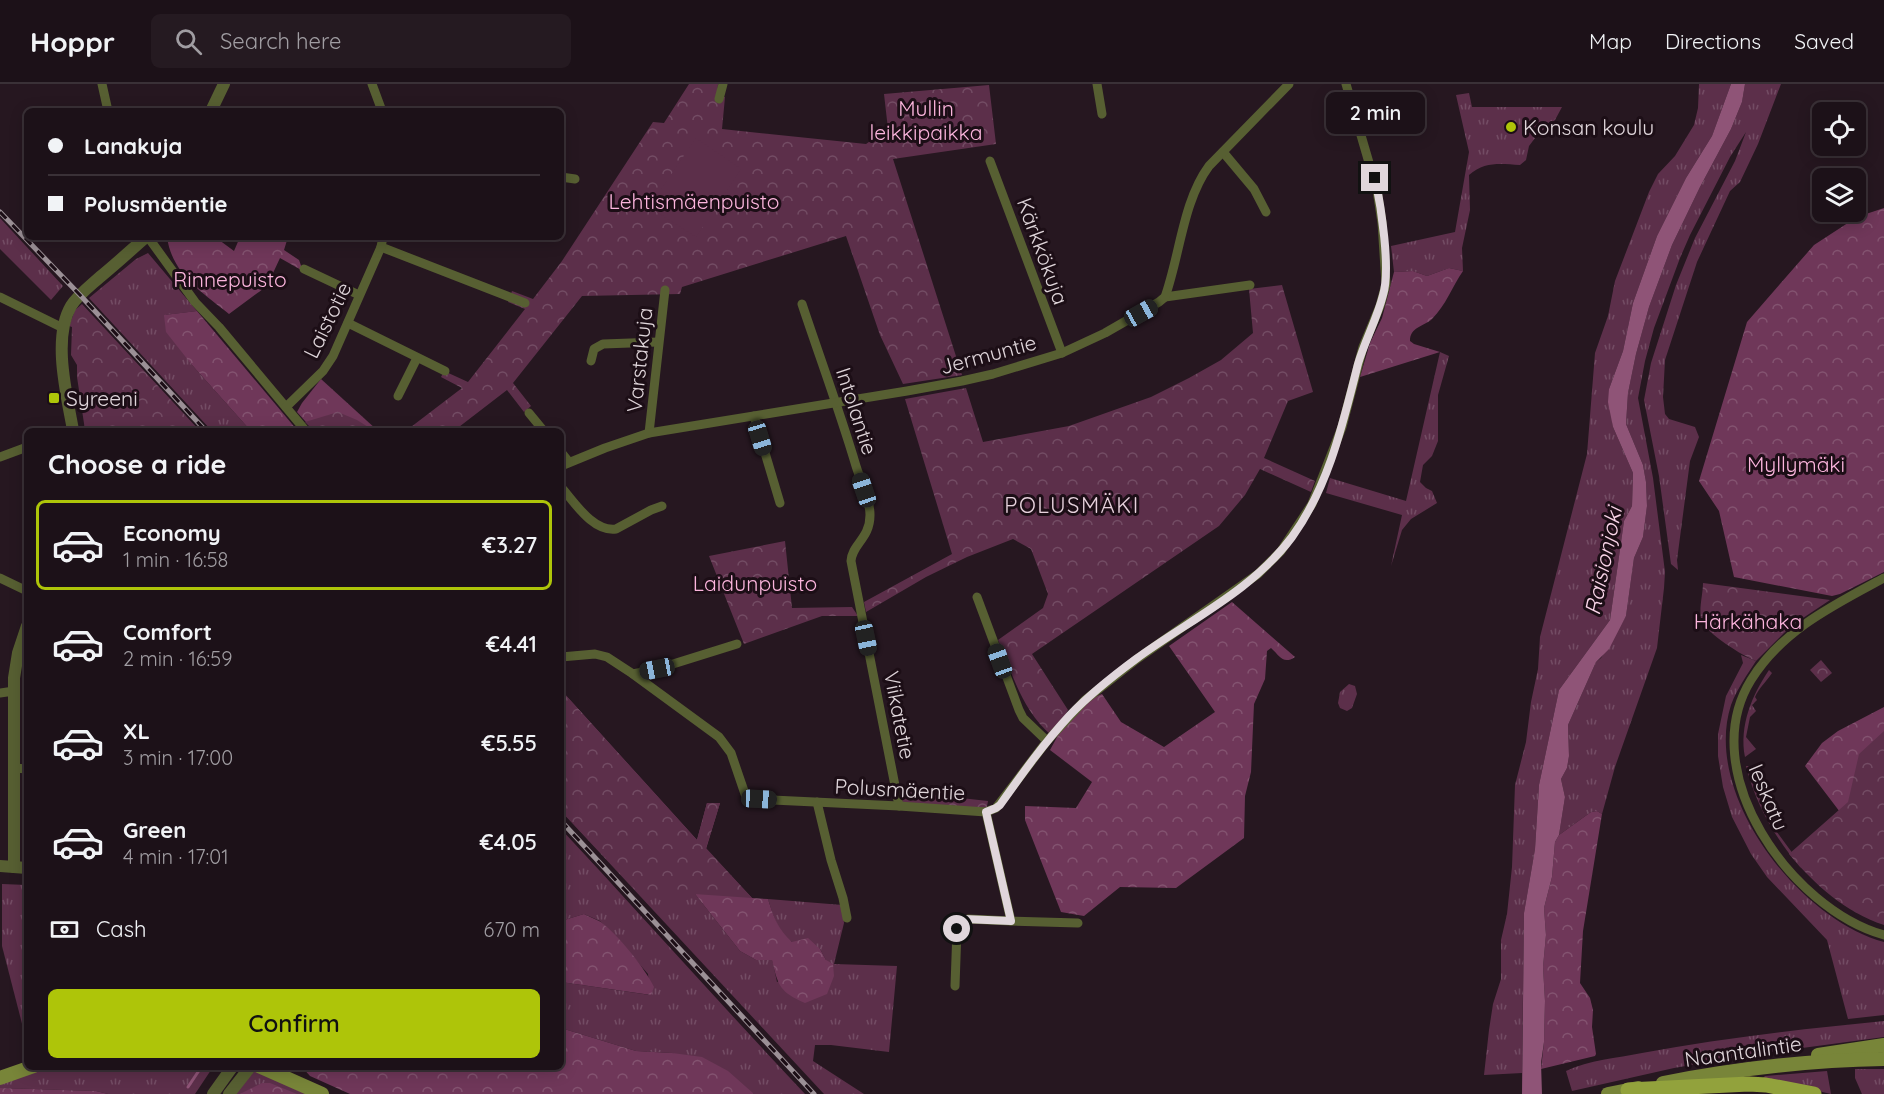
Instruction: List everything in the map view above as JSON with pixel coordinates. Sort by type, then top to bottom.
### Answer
[{"type":"main road","points":[[1742,1070],[1837,1051],[1884,1045]]},
{"type":"main road","name":"Naantalintie","points":[[1608,1094],[1742,1070],[1807,1063],[1884,1059]]},
{"type":"main road","points":[[0,1078],[24,1070]]},
{"type":"main road","points":[[268,1070],[322,1094]]},
{"type":"main road","points":[[1628,1090],[1749,1084],[1814,1094]]},
{"type":"street","points":[[102,84],[107,108]]},
{"type":"street","points":[[212,108],[224,84]]},
{"type":"street","points":[[372,84],[381,108]]},
{"type":"street","points":[[719,99],[723,84]]},
{"type":"street","points":[[1097,84],[1102,114]]},
{"type":"street","points":[[1250,285],[1165,297],[1199,182],[1209,166],[1289,84]]},
{"type":"street","name":"Polusmäentie","points":[[633,674],[719,737],[731,753],[744,789],[753,799],[986,812],[1000,805],[1047,741],[1069,716],[1137,658],[1258,574],[1287,543],[1312,504],[1342,427],[1363,347],[1380,306],[1386,284],[1383,232],[1377,190],[1346,84]]},
{"type":"street","points":[[1223,152],[1254,189],[1266,212]]},
{"type":"street","name":"Kärkkökuja","points":[[990,161],[1062,353]]},
{"type":"street","points":[[564,177],[575,179]]},
{"type":"street","points":[[73,428],[63,363],[63,328],[67,312],[74,301],[144,240]]},
{"type":"street","points":[[149,240],[195,302],[303,428]]},
{"type":"street","name":"Laistotie","points":[[286,407],[323,371],[333,356],[382,240]]},
{"type":"street","points":[[381,247],[525,303]]},
{"type":"street","points":[[304,269],[358,296]]},
{"type":"street","name":"Varstakuja","points":[[649,433],[665,290]]},
{"type":"street","points":[[0,297],[63,328]]},
{"type":"street","name":"Jermuntie","points":[[565,464],[649,433],[962,381],[1062,353],[1105,333],[1159,303],[1165,297]]},
{"type":"street","name":"Intolantie","points":[[802,304],[845,428],[870,512],[867,532],[853,551],[851,561]]},
{"type":"street","points":[[348,323],[445,371]]},
{"type":"street","points":[[591,361],[594,349],[603,344],[658,342]]},
{"type":"street","points":[[398,396],[417,358]]},
{"type":"street","points":[[529,413],[541,428]]},
{"type":"street","points":[[754,416],[780,503]]},
{"type":"street","points":[[0,458],[24,448]]},
{"type":"street","points":[[564,490],[592,521],[610,530],[662,506]]},
{"type":"street","name":"Viikatetie","points":[[851,561],[899,806]]},
{"type":"street","points":[[0,578],[24,590]]},
{"type":"street","name":"Ieskatu","points":[[1884,578],[1815,616],[1769,656],[1750,682],[1740,702],[1733,751],[1736,771],[1754,818],[1768,843],[1785,864],[1805,887],[1841,916],[1884,935]]},
{"type":"street","points":[[977,597],[1019,711],[1047,741]]},
{"type":"street","points":[[14,867],[14,691],[18,653],[24,635]]},
{"type":"street","points":[[564,657],[595,654],[607,657],[633,674],[657,669],[737,644]]},
{"type":"street","points":[[0,693],[14,691]]},
{"type":"street","points":[[14,768],[24,769]]},
{"type":"street","points":[[817,802],[847,918]]},
{"type":"street","points":[[986,812],[1011,921]]},
{"type":"street","points":[[0,866],[24,868]]},
{"type":"street","points":[[956,986],[957,929],[960,921],[969,919],[1078,924]]},
{"type":"street","points":[[213,1094],[230,1070]]},
{"type":"street","points":[[229,1094],[247,1070]]},
{"type":"green space","name":"Lehtismäenpuisto","points":[[689,84],[718,84],[717,96],[725,97],[722,129],[866,144],[888,129],[884,94],[989,85],[996,144],[893,159],[962,375],[903,384],[880,335],[846,236],[682,287],[680,294],[582,296],[513,383],[531,406],[524,412],[507,390],[458,428],[410,428],[462,388],[441,377],[444,371],[468,382],[525,309],[508,302],[512,291],[533,299],[562,261],[653,122],[664,123]]},
{"type":"green space","points":[[1699,84],[1731,84],[1712,136],[1686,178],[1657,236],[1633,303],[1623,351],[1609,389],[1613,427],[1633,473],[1632,506],[1624,521],[1610,620],[1559,690],[1539,785],[1535,849],[1524,913],[1522,1073],[1484,1075],[1493,1004],[1501,979],[1501,940],[1507,914],[1512,867],[1515,785],[1526,742],[1538,669],[1540,637],[1587,454],[1595,353],[1608,316],[1615,281],[1649,192],[1658,174],[1675,156],[1694,125],[1698,108]]},
{"type":"green space","points":[[1745,84],[1781,84],[1758,144],[1740,182],[1730,191],[1697,262],[1665,360],[1663,397],[1665,414],[1669,419],[1695,427],[1699,437],[1690,461],[1677,560],[1678,570],[1671,564],[1659,476],[1644,400],[1651,363],[1676,285],[1695,238],[1735,161],[1746,132],[1730,157],[1680,258],[1654,328],[1638,398],[1653,478],[1665,572],[1657,648],[1615,767],[1602,814],[1597,811],[1591,812],[1559,835],[1565,797],[1561,779],[1567,768],[1569,756],[1568,725],[1596,662],[1601,658],[1626,616],[1634,558],[1643,537],[1647,506],[1646,482],[1643,465],[1626,424],[1628,393],[1636,354],[1649,307],[1672,245],[1731,129],[1742,102]]},
{"type":"green space","points":[[1469,93],[1472,107],[1562,107],[1555,120],[1538,134],[1529,146],[1526,160],[1520,165],[1487,165],[1469,175],[1470,210],[1462,248],[1463,271],[1449,268],[1427,276],[1413,271],[1394,272],[1391,246],[1455,232],[1469,152],[1456,95]]},
{"type":"green space","points":[[696,138],[741,169],[696,237],[649,207]]},
{"type":"green space","name":"Myllymäki","points":[[1884,208],[1884,572],[1832,596],[1734,577],[1719,511],[1699,481],[1747,322],[1814,245],[1849,222],[1866,222],[1866,214]]},
{"type":"green space","points":[[0,218],[63,286],[51,300],[0,249]]},
{"type":"green space","name":"Rinnepuisto","points":[[168,240],[219,240],[234,251],[239,240],[287,240],[284,250],[299,260],[303,271],[280,258],[267,286],[229,314],[190,281],[175,262]]},
{"type":"green space","points":[[148,253],[197,311],[165,315],[192,365],[248,428],[209,428],[89,298],[136,259]]},
{"type":"green space","points":[[1449,268],[1463,271],[1437,314],[1412,333],[1410,341],[1440,352],[1360,377],[1370,343],[1382,318],[1394,272],[1413,271],[1427,276]]},
{"type":"green space","points":[[1282,285],[1313,392],[1288,401],[1264,458],[1315,481],[1311,492],[1260,469],[1245,495],[1219,526],[1032,654],[1068,710],[1052,736],[1041,726],[1026,704],[998,640],[1043,608],[1048,594],[1031,549],[1013,539],[967,557],[926,577],[866,612],[864,602],[952,554],[905,399],[966,388],[983,442],[1069,426],[1151,397],[1221,360],[1253,333],[1249,289]]},
{"type":"green space","points":[[82,304],[197,428],[85,428],[77,365],[71,355],[72,327],[69,326],[75,310]]},
{"type":"green space","points":[[197,311],[295,428],[248,428],[166,332],[164,315]]},
{"type":"green space","points":[[1440,352],[1449,356],[1438,395],[1438,441],[1432,456],[1423,465],[1420,482],[1432,491],[1437,503],[1411,519],[1402,530],[1391,566],[1402,515],[1326,493],[1330,478],[1406,501]]},
{"type":"green space","points":[[321,379],[375,428],[311,428],[297,412]]},
{"type":"green space","points":[[338,412],[370,428],[311,428],[305,422]]},
{"type":"green space","name":"Laidunpuisto","points":[[785,541],[792,608],[852,607],[858,616],[822,616],[744,644],[709,556]]},
{"type":"green space","name":"Härkähaka","points":[[1703,583],[1830,600],[1791,626],[1756,661],[1726,644],[1705,626],[1700,613]]},
{"type":"green space","points":[[1232,602],[1295,657],[1285,660],[1271,648],[1267,651],[1265,679],[1254,704],[1251,772],[1245,796],[1244,838],[1176,888],[1120,887],[1084,916],[1061,912],[1025,820],[1025,806],[1076,808],[1092,782],[1050,750],[1070,716],[1091,698],[1102,694],[1121,722],[1164,747],[1215,712],[1169,646]]},
{"type":"green space","points":[[1741,655],[1756,661],[1731,705],[1726,740],[1731,777],[1744,813],[1765,849],[1791,881],[1820,908],[1852,929],[1884,942],[1884,1015],[1848,1019],[1827,940],[1767,877],[1751,854],[1732,817],[1723,787],[1718,756],[1718,734],[1726,696],[1743,663]]},
{"type":"green space","points":[[1821,660],[1832,673],[1821,682],[1810,670]]},
{"type":"green space","points":[[1769,670],[1772,673],[1752,705],[1756,711],[1750,717],[1746,737],[1756,749],[1745,757],[1744,734],[1748,711],[1757,690]]},
{"type":"green space","points":[[1349,684],[1355,686],[1357,694],[1352,708],[1347,711],[1340,708],[1338,703],[1340,692]]},
{"type":"green space","points":[[564,693],[697,840],[707,803],[720,803],[706,849],[752,898],[768,899],[777,923],[792,942],[808,938],[820,949],[826,960],[833,964],[834,976],[827,994],[805,1003],[790,995],[778,982],[772,960],[756,960],[740,951],[695,894],[665,873]]},
{"type":"green space","points":[[564,693],[697,840],[707,803],[720,803],[706,848],[752,898],[636,890],[564,814]]},
{"type":"green space","points":[[1884,707],[1884,904],[1843,816],[1805,766],[1822,743],[1838,731]]},
{"type":"green space","points":[[1884,731],[1884,925],[1844,905],[1820,887],[1789,854],[1848,802],[1859,754]]},
{"type":"green space","points":[[564,763],[695,894],[740,951],[756,960],[772,959],[777,982],[826,960],[820,949],[792,942],[787,938],[776,922],[768,899],[842,905],[844,923],[834,964],[897,966],[889,1052],[815,1045],[813,1061],[864,1094],[824,1094],[564,814]]},
{"type":"green space","points":[[1746,766],[1756,776],[1751,781],[1768,803],[1762,808],[1755,794]]},
{"type":"green space","points":[[897,791],[988,801],[986,812],[899,806]]},
{"type":"green space","points":[[1597,811],[1602,814],[1583,931],[1580,983],[1590,998],[1593,1010],[1592,1027],[1596,1054],[1541,1069],[1545,1001],[1544,908],[1552,877],[1555,842],[1559,835],[1591,812]]},
{"type":"green space","points":[[1768,820],[1799,862],[1801,868],[1783,845]]},
{"type":"green space","points":[[564,832],[805,1094],[754,1094],[672,1053],[636,1051],[564,1029],[564,982],[650,995],[648,974],[600,921],[584,914],[564,920]]},
{"type":"green space","points":[[2,884],[24,885],[24,1031],[2,946]]},
{"type":"green space","points":[[584,914],[601,922],[630,952],[644,971],[654,987],[651,995],[564,982],[564,920]]},
{"type":"green space","points":[[1884,1021],[1884,1037],[1749,1055],[1674,1068],[1572,1091],[1566,1071],[1603,1060],[1702,1043]]},
{"type":"green space","points":[[564,1029],[636,1051],[702,1057],[728,1071],[754,1094],[350,1094],[310,1076],[305,1070],[564,1070]]},
{"type":"green space","points":[[1855,1069],[1884,1069],[1884,1094],[1862,1094],[1855,1078]]},
{"type":"green space","points":[[42,1070],[211,1070],[195,1094],[108,1094],[96,1091],[0,1088],[0,1084]]},
{"type":"green space","points":[[1827,1071],[1831,1094],[1763,1078],[1765,1076]]},
{"type":"green space","points":[[254,1072],[259,1072],[306,1094],[234,1094]]},
{"type":"green space","points":[[262,1083],[270,1083],[297,1094],[240,1094]]},
{"type":"green space","points":[[0,1088],[96,1091],[108,1094],[0,1094]]},
{"type":"shaded area","points":[[1731,84],[1745,84],[1742,102],[1731,129],[1672,245],[1649,307],[1636,354],[1628,393],[1626,424],[1643,465],[1646,482],[1647,506],[1643,537],[1634,558],[1626,616],[1609,649],[1596,662],[1568,725],[1569,756],[1567,768],[1561,779],[1565,797],[1559,835],[1555,842],[1552,877],[1544,908],[1546,935],[1543,967],[1545,1001],[1541,1063],[1542,1094],[1522,1094],[1524,913],[1535,849],[1539,785],[1559,690],[1610,620],[1624,521],[1632,506],[1633,473],[1613,427],[1608,402],[1609,389],[1623,351],[1633,303],[1657,236],[1686,178],[1712,136]]},
{"type":"waterway","points":[[188,1087],[199,1070]]},
{"type":"railway","points":[[0,212],[24,237]]},
{"type":"railway","points":[[27,240],[203,428]]},
{"type":"railway","points":[[564,824],[814,1094]]},
{"type":"place","name":"Konsan koulu","points":[[1511,127]]},
{"type":"place","name":"Syreeni","points":[[54,398]]},
{"type":"district","name":"POLUSMÄKI","points":[[1072,505]]},
{"type":"route","points":[[957,929],[960,921],[964,919],[1011,921],[986,812],[1000,805],[1047,741],[1094,692],[1137,658],[1235,592],[1270,563],[1293,536],[1312,504],[1342,427],[1363,347],[1380,306],[1386,284],[1380,207],[1375,178]]},
{"type":"park label","name":"Mullin leikkipaikka","points":[[926,120]]},
{"type":"water label","name":"Raisionjoki","points":[[1603,561]]}]
